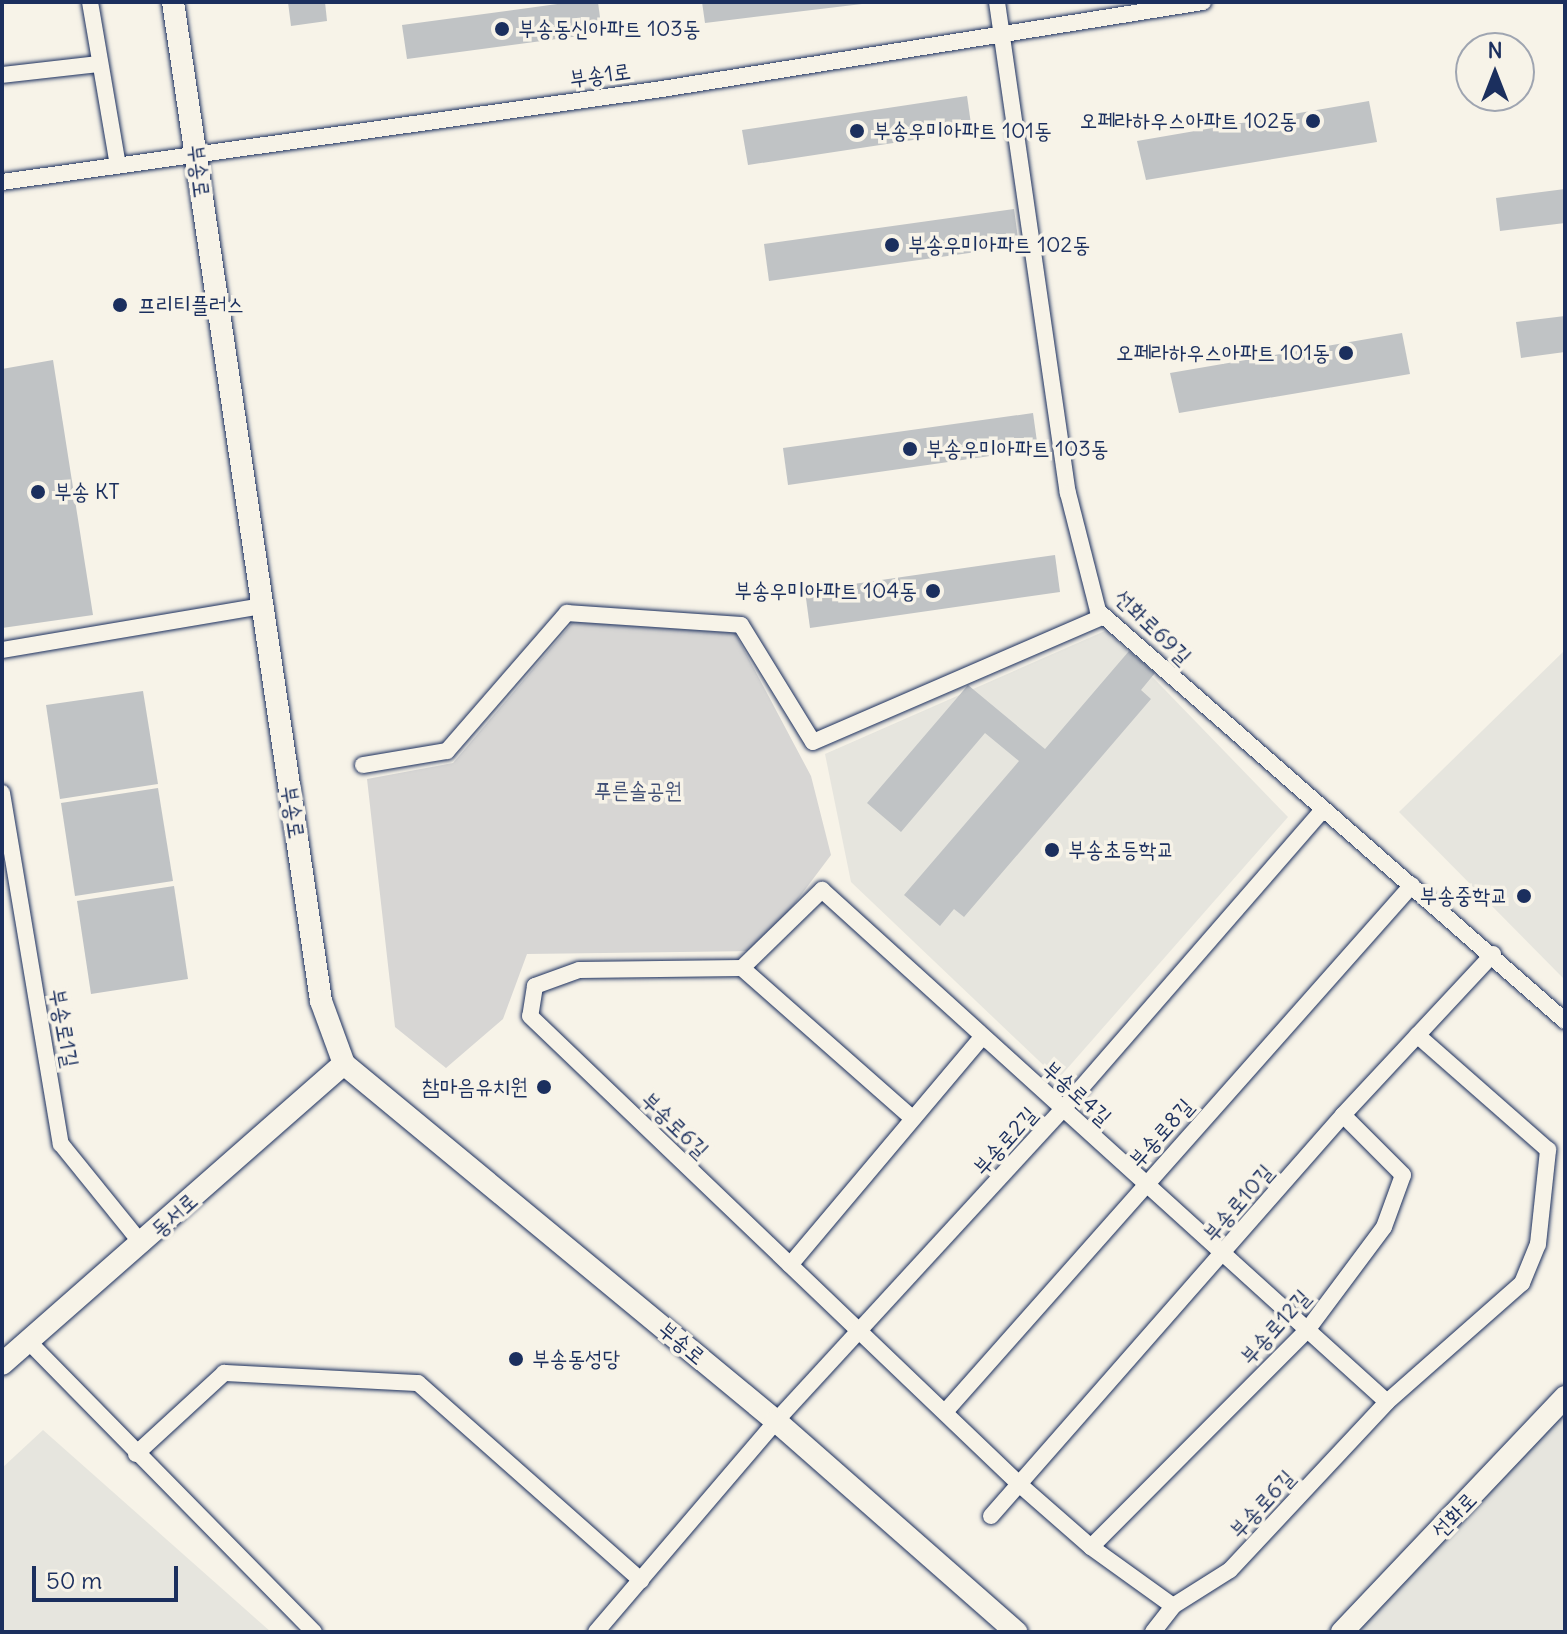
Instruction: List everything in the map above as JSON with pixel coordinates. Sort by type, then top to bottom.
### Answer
[{"type":"street","points":[[90,2],[118,165]]},
{"type":"street","name":"부송로","points":[[173,2],[321,1001],[344,1064],[776,1421],[1016,1632]]},
{"type":"street","name":"선화로69길","points":[[997,2],[1068,493],[1098,611],[1322,811],[1493,954],[1565,1021]]},
{"type":"street","name":"부송1로","points":[[2,182],[662,89],[1203,2]]},
{"type":"street","points":[[2,74],[99,64]]},
{"type":"street","points":[[2,650],[262,606]]},
{"type":"street","points":[[363,765],[447,751],[567,613],[741,625],[813,742],[1104,616]]},
{"type":"street","name":"부송로1길","points":[[2,793],[61,1144],[142,1244]]},
{"type":"street","name":"부송로2길","points":[[776,1421],[864,1331],[1062,1110],[1322,811]]},
{"type":"street","name":"부송로8길","points":[[945,1412],[1412,885]]},
{"type":"street","name":"부송로4길","points":[[742,968],[822,890],[1387,1402]]},
{"type":"street","name":"부송로10길","points":[[991,1516],[1343,1115],[1493,954]]},
{"type":"street","points":[[742,968],[911,1117]]},
{"type":"street","name":"부송로6길","points":[[742,968],[579,970],[535,986],[530,1016],[790,1265],[864,1331],[1019,1484],[1091,1547],[1173,1606],[1230,1570],[1387,1402],[1522,1283],[1538,1244],[1548,1150],[1417,1035]]},
{"type":"street","points":[[790,1265],[911,1117],[982,1037]]},
{"type":"street","name":"동서로","points":[[3,1359],[142,1244],[344,1064]]},
{"type":"street","name":"부송로12길","points":[[1091,1547],[1308,1329],[1384,1227],[1403,1175],[1343,1115]]},
{"type":"street","points":[[28,1341],[314,1632]]},
{"type":"street","points":[[136,1454],[224,1373],[418,1383],[641,1580]]},
{"type":"street","name":"선화로","points":[[1342,1632],[1565,1397]]},
{"type":"street","points":[[596,1632],[776,1421]]},
{"type":"street","points":[[1153,1632],[1173,1606]]},
{"type":"shaded area","name":"부송초등학교","points":[[1107,630],[1288,817],[1058,1079],[851,882],[825,754]]},
{"type":"shaded area","name":"부송중학교","points":[[1565,650],[1565,980],[1399,812]]},
{"type":"shaded area","points":[[1565,1399],[1565,1632],[1324,1632],[1551,1412]]},
{"type":"shaded area","points":[[43,1430],[271,1632],[2,1632],[2,1468]]},
{"type":"green space","name":"푸른솔공원","points":[[573,622],[735,633],[811,776],[831,855],[759,951],[527,954],[503,1019],[446,1068],[395,1027],[367,779],[453,763]]},
{"type":"building","points":[[288,2],[325,2],[327,21],[291,26]]},
{"type":"building","name":"부송동신아파트 103동","points":[[572,2],[598,2],[602,33],[407,59],[402,25]]},
{"type":"building","points":[[702,2],[862,2],[862,4],[705,23]]},
{"type":"building","name":"부송우미아파트 101동","points":[[967,96],[972,131],[748,165],[742,130]]},
{"type":"building","name":"오페라하우스아파트 102동","points":[[1369,101],[1377,142],[1146,180],[1137,141]]},
{"type":"building","points":[[1565,189],[1565,223],[1500,231],[1496,198]]},
{"type":"building","name":"부송우미아파트 102동","points":[[1014,209],[1019,246],[769,281],[764,244]]},
{"type":"building","points":[[1565,316],[1565,352],[1521,358],[1516,322]]},
{"type":"building","name":"오페라하우스아파트 101동","points":[[1402,333],[1410,374],[1179,413],[1170,373]]},
{"type":"building","name":"부송 KT","points":[[53,360],[93,615],[2,628],[2,369]]},
{"type":"building","name":"부송우미아파트 103동","points":[[1033,413],[1038,449],[788,485],[783,448]]},
{"type":"building","name":"부송우미아파트 104동","points":[[1055,555],[1060,592],[810,628],[805,591]]},
{"type":"building","name":"부송초등학교","points":[[1129,651],[1155,673],[1141,690],[1151,699],[964,917],[954,909],[940,926],[904,895],[1019,761],[985,733],[901,832],[867,803],[968,685],[1045,749]]},
{"type":"building","points":[[143,691],[158,784],[60,799],[46,705]]},
{"type":"building","points":[[158,788],[173,881],[75,896],[61,803]]},
{"type":"building","points":[[174,886],[188,979],[91,994],[77,901]]},
{"type":"place","name":"부송동신아파트 103동","points":[[502,29]]},
{"type":"place","name":"오페라하우스아파트 102동","points":[[1313,121]]},
{"type":"place","name":"부송우미아파트 101동","points":[[857,131]]},
{"type":"place","name":"부송우미아파트 102동","points":[[892,245]]},
{"type":"place","name":"프리티플러스","points":[[120,305]]},
{"type":"place","name":"오페라하우스아파트 101동","points":[[1346,353]]},
{"type":"place","name":"부송우미아파트 103동","points":[[910,449]]},
{"type":"place","name":"부송 KT","points":[[38,492]]},
{"type":"place","name":"부송우미아파트 104동","points":[[933,591]]},
{"type":"place","name":"부송초등학교","points":[[1052,850]]},
{"type":"place","name":"부송중학교","points":[[1524,896]]},
{"type":"place","name":"참마음유치원","points":[[544,1087]]},
{"type":"place","name":"부송동성당","points":[[516,1359]]}]
